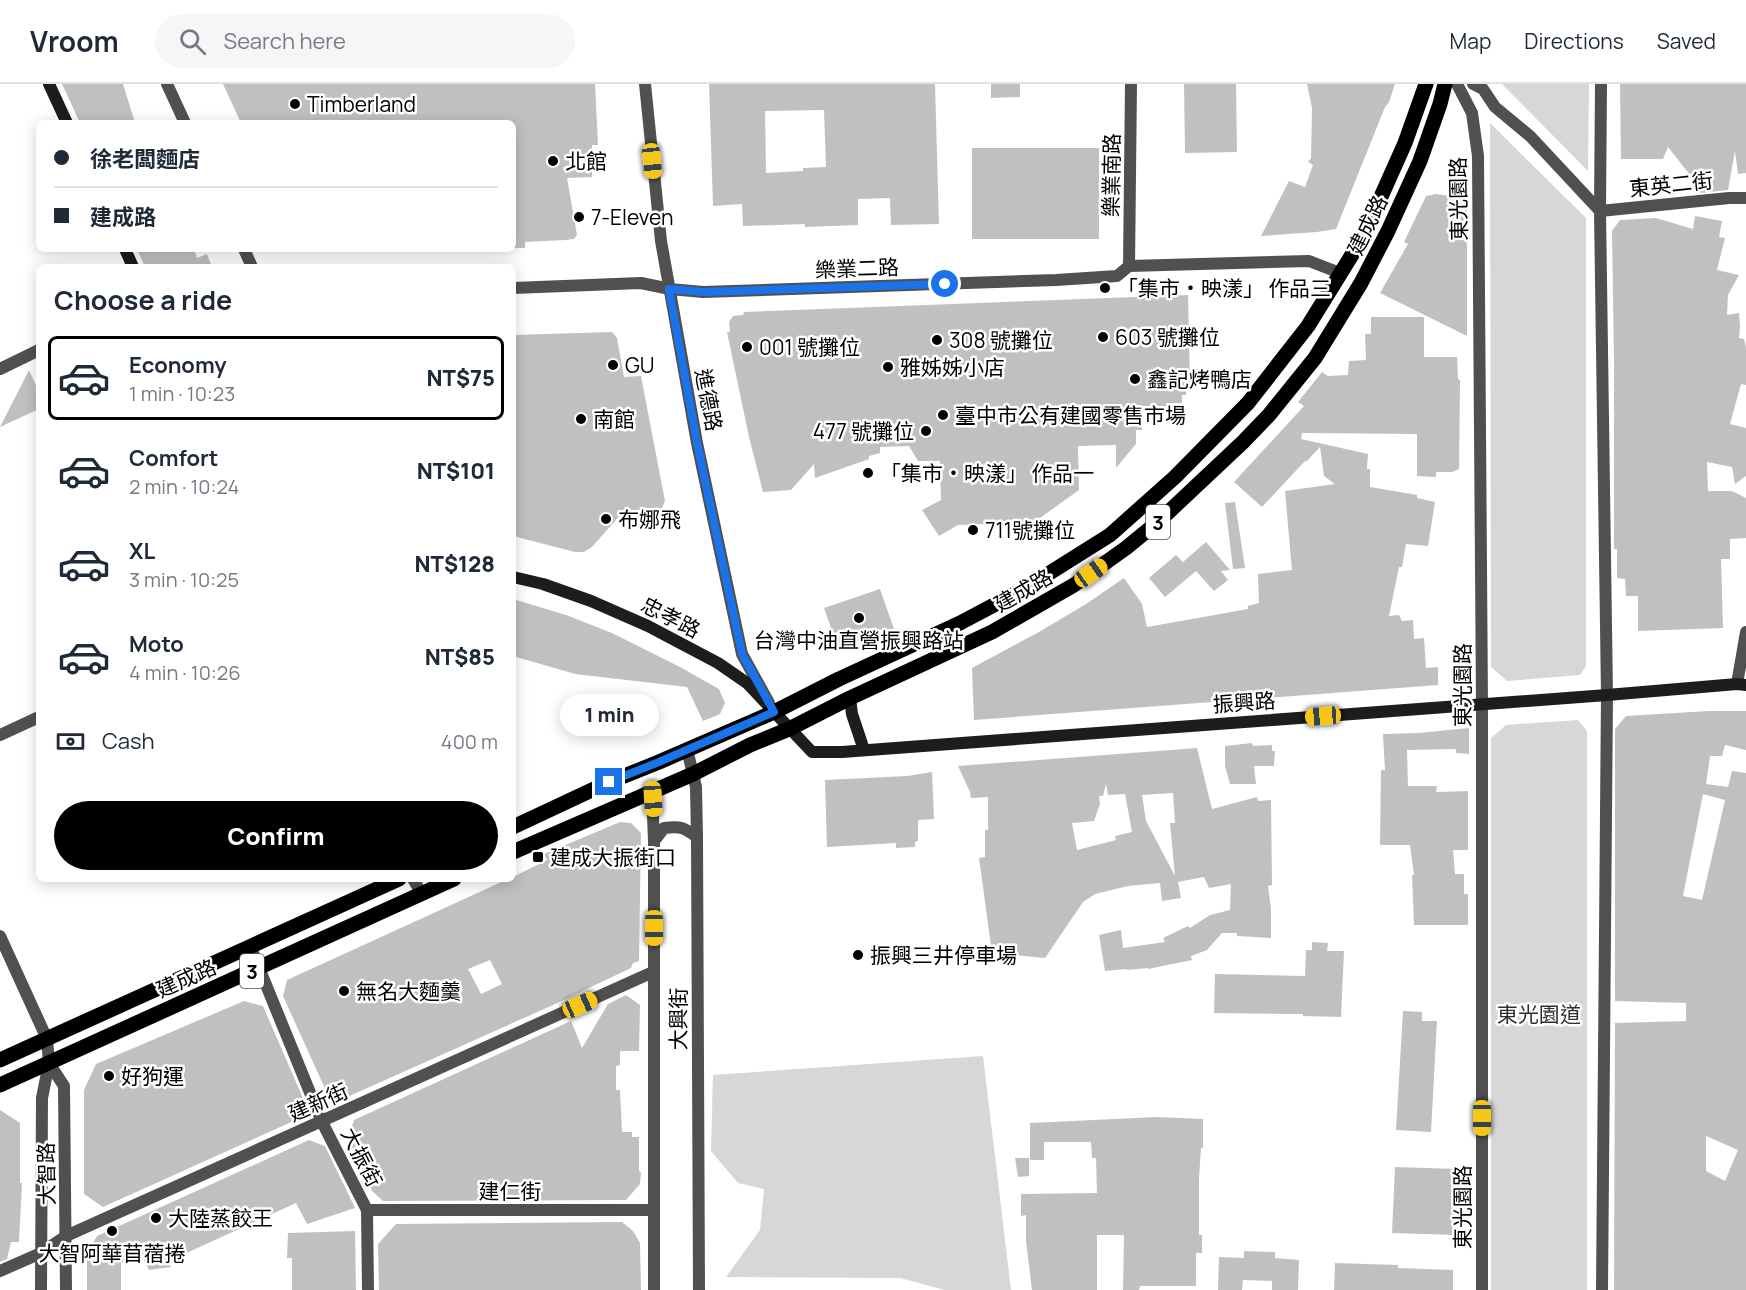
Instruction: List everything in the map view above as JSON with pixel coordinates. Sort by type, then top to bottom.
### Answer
[{"type":"main road","points":[[49,84],[66,120]]},
{"type":"main road","name":"建成路","points":[[516,825],[609,782],[774,712],[960,623],[1016,593],[1110,535],[1175,477],[1248,403],[1308,326],[1364,237],[1405,143],[1426,84]]},
{"type":"main road","name":"建成路","points":[[516,851],[693,774],[992,632],[1074,585],[1159,521],[1269,415],[1315,358],[1361,283],[1388,231],[1420,161],[1445,84]]},
{"type":"main road","name":"忠孝路","points":[[516,578],[543,584],[591,601],[681,643],[747,682],[789,729]]},
{"type":"main road","name":"振興路","points":[[789,729],[812,752],[864,750],[1742,685]]},
{"type":"main road","points":[[850,698],[852,714],[864,750]]},
{"type":"main road","name":"建成路","points":[[0,1060],[393,882]]},
{"type":"main road","name":"建成路","points":[[0,1085],[448,882]]},
{"type":"street","points":[[167,84],[184,120]]},
{"type":"street","name":"進德路","points":[[645,84],[661,241],[697,443],[742,654],[774,712]]},
{"type":"street","name":"樂業南路","points":[[1130,266],[1131,84]]},
{"type":"street","name":"東光園路","points":[[1456,84],[1472,113],[1478,156],[1482,704],[1482,1290]]},
{"type":"street","points":[[1473,84],[1483,89],[1495,106],[1530,136],[1600,211]]},
{"type":"street","points":[[1601,84],[1600,211],[1607,695],[1602,1290]]},
{"type":"street","name":"東英二街","points":[[1600,211],[1746,198]]},
{"type":"street","name":"樂業二路","points":[[516,288],[642,283],[669,289],[703,292],[1056,280],[1117,276],[1130,266],[1309,261],[1340,273]]},
{"type":"street","points":[[0,369],[36,351]]},
{"type":"street","points":[[1742,685],[1746,632]]},
{"type":"street","points":[[0,735],[36,718]]},
{"type":"street","name":"大興街","points":[[687,749],[696,787],[699,1290]]},
{"type":"street","name":"大興街","points":[[652,791],[654,1290]]},
{"type":"street","points":[[654,841],[664,828],[678,826],[686,828],[697,837]]},
{"type":"street","points":[[415,882],[422,894]]},
{"type":"street","name":"大智路","points":[[0,936],[47,1039],[49,1063],[42,1098],[41,1290]]},
{"type":"street","name":"大振街","points":[[251,948],[322,1122],[367,1210],[368,1290]]},
{"type":"street","name":"建新街","points":[[0,1271],[41,1253],[66,1236],[653,972]]},
{"type":"street","name":"大智路","points":[[49,1063],[64,1086],[66,1290]]},
{"type":"street","name":"建仁街","points":[[367,1210],[653,1210]]},
{"type":"green space","points":[[1502,84],[1589,84],[1588,171],[1583,166]]},
{"type":"green space","points":[[1490,123],[1586,218],[1586,666],[1580,675],[1507,681],[1491,667]]},
{"type":"green space","name":"東光園道","points":[[1578,720],[1587,731],[1587,1290],[1491,1290],[1491,738],[1506,725]]},
{"type":"green space","points":[[983,1056],[1011,1290],[945,1290],[900,1278],[726,1277],[760,1230],[764,1189],[738,1183],[711,1151],[713,1075]]},
{"type":"building","points":[[62,84],[123,84],[134,120],[79,120]]},
{"type":"building","name":"北館","points":[[223,84],[595,84],[598,145],[592,145],[592,177],[567,178],[577,235],[574,239],[525,242],[525,248],[516,248],[516,120],[240,120]]},
{"type":"building","points":[[709,84],[935,84],[939,224],[891,225],[890,198],[858,199],[858,225],[743,226],[742,204],[713,206]],"holes":[[[824,110],[826,167],[766,173],[765,111]]]},
{"type":"building","points":[[991,84],[1020,84],[1020,97],[991,98]]},
{"type":"building","points":[[1184,84],[1236,84],[1237,152],[1185,153]]},
{"type":"building","points":[[1307,84],[1395,84],[1336,229],[1261,236],[1289,181],[1305,187],[1313,165],[1308,162],[1311,158],[1312,108]]},
{"type":"building","points":[[1620,84],[1746,84],[1746,173],[1738,174],[1735,151],[1728,190],[1699,193],[1698,174],[1690,175],[1668,147],[1663,159],[1621,159]]},
{"type":"building","points":[[972,148],[1099,148],[1099,239],[972,239]]},
{"type":"building","points":[[1463,162],[1463,198],[1467,205],[1467,336],[1380,293],[1408,244],[1404,242],[1426,196],[1436,194],[1451,196],[1450,163]]},
{"type":"building","points":[[1695,216],[1722,221],[1719,237],[1725,238],[1717,270],[1739,275],[1728,295],[1727,315],[1739,313],[1739,338],[1744,339],[1746,348],[1746,385],[1741,384],[1730,424],[1746,428],[1746,476],[1735,484],[1732,467],[1707,462],[1708,491],[1732,491],[1746,498],[1746,538],[1730,539],[1730,559],[1721,559],[1723,628],[1638,631],[1638,596],[1626,596],[1625,579],[1617,578],[1617,549],[1614,549],[1612,231],[1620,220],[1656,218],[1693,229]]},
{"type":"building","points":[[138,252],[195,252],[197,258],[207,254],[211,264],[144,264]]},
{"type":"building","name":"臺中市公有建國零售市場","points":[[1188,295],[1190,386],[1186,386],[1186,395],[1182,395],[1182,403],[1166,403],[1166,408],[1141,409],[1142,430],[1136,430],[1136,444],[1116,468],[1116,445],[1078,446],[1079,490],[1040,518],[1039,522],[958,525],[939,536],[922,510],[941,500],[940,461],[918,461],[909,446],[880,447],[880,453],[869,456],[869,459],[815,478],[814,464],[791,490],[763,492],[727,332],[730,332],[729,322],[733,316],[743,315],[744,312]]},
{"type":"building","points":[[1371,317],[1424,317],[1424,357],[1457,357],[1458,379],[1460,380],[1459,469],[1452,472],[1436,472],[1436,477],[1417,476],[1417,434],[1302,433],[1301,439],[1368,454],[1367,469],[1370,469],[1370,487],[1417,495],[1417,498],[1435,502],[1428,546],[1406,544],[1389,616],[1399,615],[1402,621],[1413,620],[1414,639],[1424,638],[1426,668],[1438,667],[1438,685],[974,720],[972,668],[1039,632],[1124,578],[1142,604],[1147,627],[1248,609],[1248,606],[1259,603],[1258,574],[1292,570],[1285,491],[1335,484],[1324,476],[1320,447],[1262,507],[1234,482],[1304,406],[1298,402],[1322,372],[1328,376],[1348,375],[1349,361],[1366,360],[1365,334],[1371,334]]},
{"type":"building","name":"南館","points":[[612,332],[617,338],[624,377],[641,376],[665,501],[662,508],[643,527],[623,512],[592,547],[584,552],[575,552],[516,537],[516,335]]},
{"type":"building","points":[[29,370],[36,385],[36,410],[0,427]]},
{"type":"building","points":[[1235,502],[1245,568],[1233,569],[1225,503]]},
{"type":"building","points":[[1206,542],[1230,570],[1221,571],[1228,580],[1214,591],[1196,571],[1165,597],[1149,578],[1176,555],[1183,562]]},
{"type":"building","name":"台灣中油直營振興路站","points":[[880,589],[894,629],[838,648],[824,608]]},
{"type":"building","points":[[516,600],[566,615],[612,633],[719,689],[725,703],[720,714],[703,721],[687,687],[575,674],[516,657]]},
{"type":"building","points":[[1746,711],[1746,750],[1725,745],[1722,756],[1710,756],[1706,784],[1728,787],[1732,771],[1746,773],[1746,1290],[1614,1290],[1615,1023],[1686,1021],[1686,1003],[1615,1001],[1615,729],[1626,716]],"holes":[[[1703,794],[1725,800],[1702,900],[1683,896]],[[1706,1136],[1738,1150],[1725,1181],[1706,1171]]]},
{"type":"building","points":[[1469,728],[1469,754],[1456,753],[1456,749],[1407,750],[1408,786],[1437,786],[1436,792],[1468,791],[1468,850],[1453,850],[1455,874],[1464,874],[1464,894],[1468,894],[1468,925],[1414,925],[1412,875],[1414,875],[1410,845],[1380,845],[1381,770],[1385,770],[1383,734]]},
{"type":"building","points":[[1252,743],[1253,746],[1272,745],[1272,751],[1275,751],[1274,766],[1254,766],[1256,784],[1230,784],[1225,766],[1225,746]]},
{"type":"building","points":[[1197,748],[1212,809],[1257,797],[1258,801],[1271,800],[1272,885],[1268,886],[1271,938],[1222,933],[1207,950],[1191,956],[1192,960],[1148,969],[1105,971],[1099,935],[1121,930],[1123,948],[1165,942],[1163,938],[1188,926],[1190,928],[1210,915],[1230,910],[1231,884],[1209,888],[1204,877],[1178,882],[1181,898],[1162,901],[1160,883],[1128,886],[1095,894],[1083,902],[1045,958],[992,953],[979,858],[985,857],[988,797],[971,798],[958,766]],"holes":[[[1106,784],[1108,795],[1125,794],[1132,832],[1115,836],[1116,840],[1077,850],[1072,823],[1094,821],[1100,804],[1099,796],[1103,796]],[[1173,793],[1175,823],[1170,823],[1175,876],[1146,821],[1142,795]]]},
{"type":"building","points":[[932,772],[934,819],[918,820],[918,841],[915,842],[915,847],[896,848],[896,843],[827,847],[825,780],[907,776]]},
{"type":"building","points":[[620,822],[631,823],[641,833],[639,961],[633,963],[631,968],[553,1005],[345,1098],[327,1093],[283,996],[287,980],[501,882],[516,882],[516,876],[547,860],[544,854]],"holes":[[[490,960],[502,984],[481,994],[468,969]]]},
{"type":"building","points":[[1312,942],[1328,943],[1327,951],[1344,951],[1341,1017],[1303,1016],[1303,1014],[1214,1013],[1215,974],[1305,976],[1306,950],[1312,950]]},
{"type":"building","points":[[626,995],[640,1005],[639,1051],[620,1051],[620,1065],[616,1066],[616,1090],[620,1090],[622,1132],[632,1132],[632,1137],[639,1137],[639,1171],[641,1172],[640,1184],[626,1200],[383,1201],[372,1191],[348,1138],[354,1120],[571,1021],[582,1048],[608,1004]]},
{"type":"building","points":[[244,1001],[263,1006],[306,1105],[298,1119],[103,1207],[84,1194],[84,1090],[96,1064]]},
{"type":"building","points":[[1403,1011],[1422,1012],[1422,1021],[1437,1021],[1431,1132],[1396,1130]]},
{"type":"building","points":[[0,1110],[20,1123],[20,1183],[22,1183],[19,1242],[11,1242],[7,1259],[0,1262]]},
{"type":"building","points":[[1157,1117],[1203,1119],[1203,1148],[1201,1148],[1199,1179],[1199,1235],[1202,1235],[1202,1253],[1196,1253],[1196,1286],[1140,1286],[1139,1290],[1123,1290],[1124,1235],[1097,1235],[1097,1290],[1032,1290],[1026,1241],[1026,1215],[1021,1216],[1021,1194],[1097,1193],[1096,1158],[1092,1158],[1091,1142],[1044,1142],[1044,1160],[1030,1160],[1030,1123]]},
{"type":"building","points":[[309,1140],[325,1146],[355,1208],[307,1224],[296,1203],[169,1261],[171,1267],[149,1270],[141,1254],[121,1263],[121,1290],[87,1290],[87,1254],[97,1236]]},
{"type":"building","points":[[1015,1158],[1029,1158],[1029,1176],[1018,1177]]},
{"type":"building","points":[[1395,1167],[1457,1169],[1455,1235],[1392,1233]]},
{"type":"building","points":[[622,1222],[633,1231],[640,1243],[641,1290],[379,1290],[378,1244],[396,1224]]},
{"type":"building","points":[[355,1231],[356,1290],[292,1290],[292,1258],[287,1258],[288,1233]]},
{"type":"building","points":[[1244,1251],[1275,1252],[1275,1258],[1299,1260],[1298,1290],[1272,1290],[1272,1281],[1243,1280],[1242,1290],[1218,1290],[1219,1257],[1244,1258]]},
{"type":"building","points":[[1335,1263],[1453,1270],[1453,1290],[1334,1290]]},
{"type":"place","name":"Timberland","points":[[295,104]]},
{"type":"place","name":"北館","points":[[553,161]]},
{"type":"place","name":"7-Eleven","points":[[579,217]]},
{"type":"place","name":"「集市‧映漾」 作品三","points":[[1105,288]]},
{"type":"place","name":"603 號攤位","points":[[1103,337]]},
{"type":"place","name":"308 號攤位","points":[[937,340]]},
{"type":"place","name":"001 號攤位","points":[[747,347]]},
{"type":"place","name":"GU","points":[[613,365]]},
{"type":"place","name":"雅姊姊小店","points":[[888,367]]},
{"type":"place","name":"鑫記烤鴨店","points":[[1135,379]]},
{"type":"place","name":"臺中市公有建國零售市場","points":[[943,415]]},
{"type":"place","name":"南館","points":[[581,419]]},
{"type":"place","name":"477 號攤位","points":[[926,431]]},
{"type":"place","name":"「集市‧映漾」 作品一","points":[[868,473]]},
{"type":"place","name":"布娜飛","points":[[606,519]]},
{"type":"place","name":"711號攤位","points":[[973,530]]},
{"type":"place","name":"台灣中油直營振興路站","points":[[859,618]]},
{"type":"place","name":"建成大振街口","points":[[538,857]]},
{"type":"place","name":"振興三井停車場","points":[[858,955]]},
{"type":"place","name":"無名大麵羹","points":[[344,991]]},
{"type":"place","name":"好狗運","points":[[109,1076]]},
{"type":"place","name":"大陸蒸餃王","points":[[156,1218]]},
{"type":"place","name":"大智阿華苜蓿捲","points":[[112,1231]]},
{"type":"route","points":[[609,782],[774,712],[742,654],[697,443],[669,289],[703,292],[945,284]]}]
